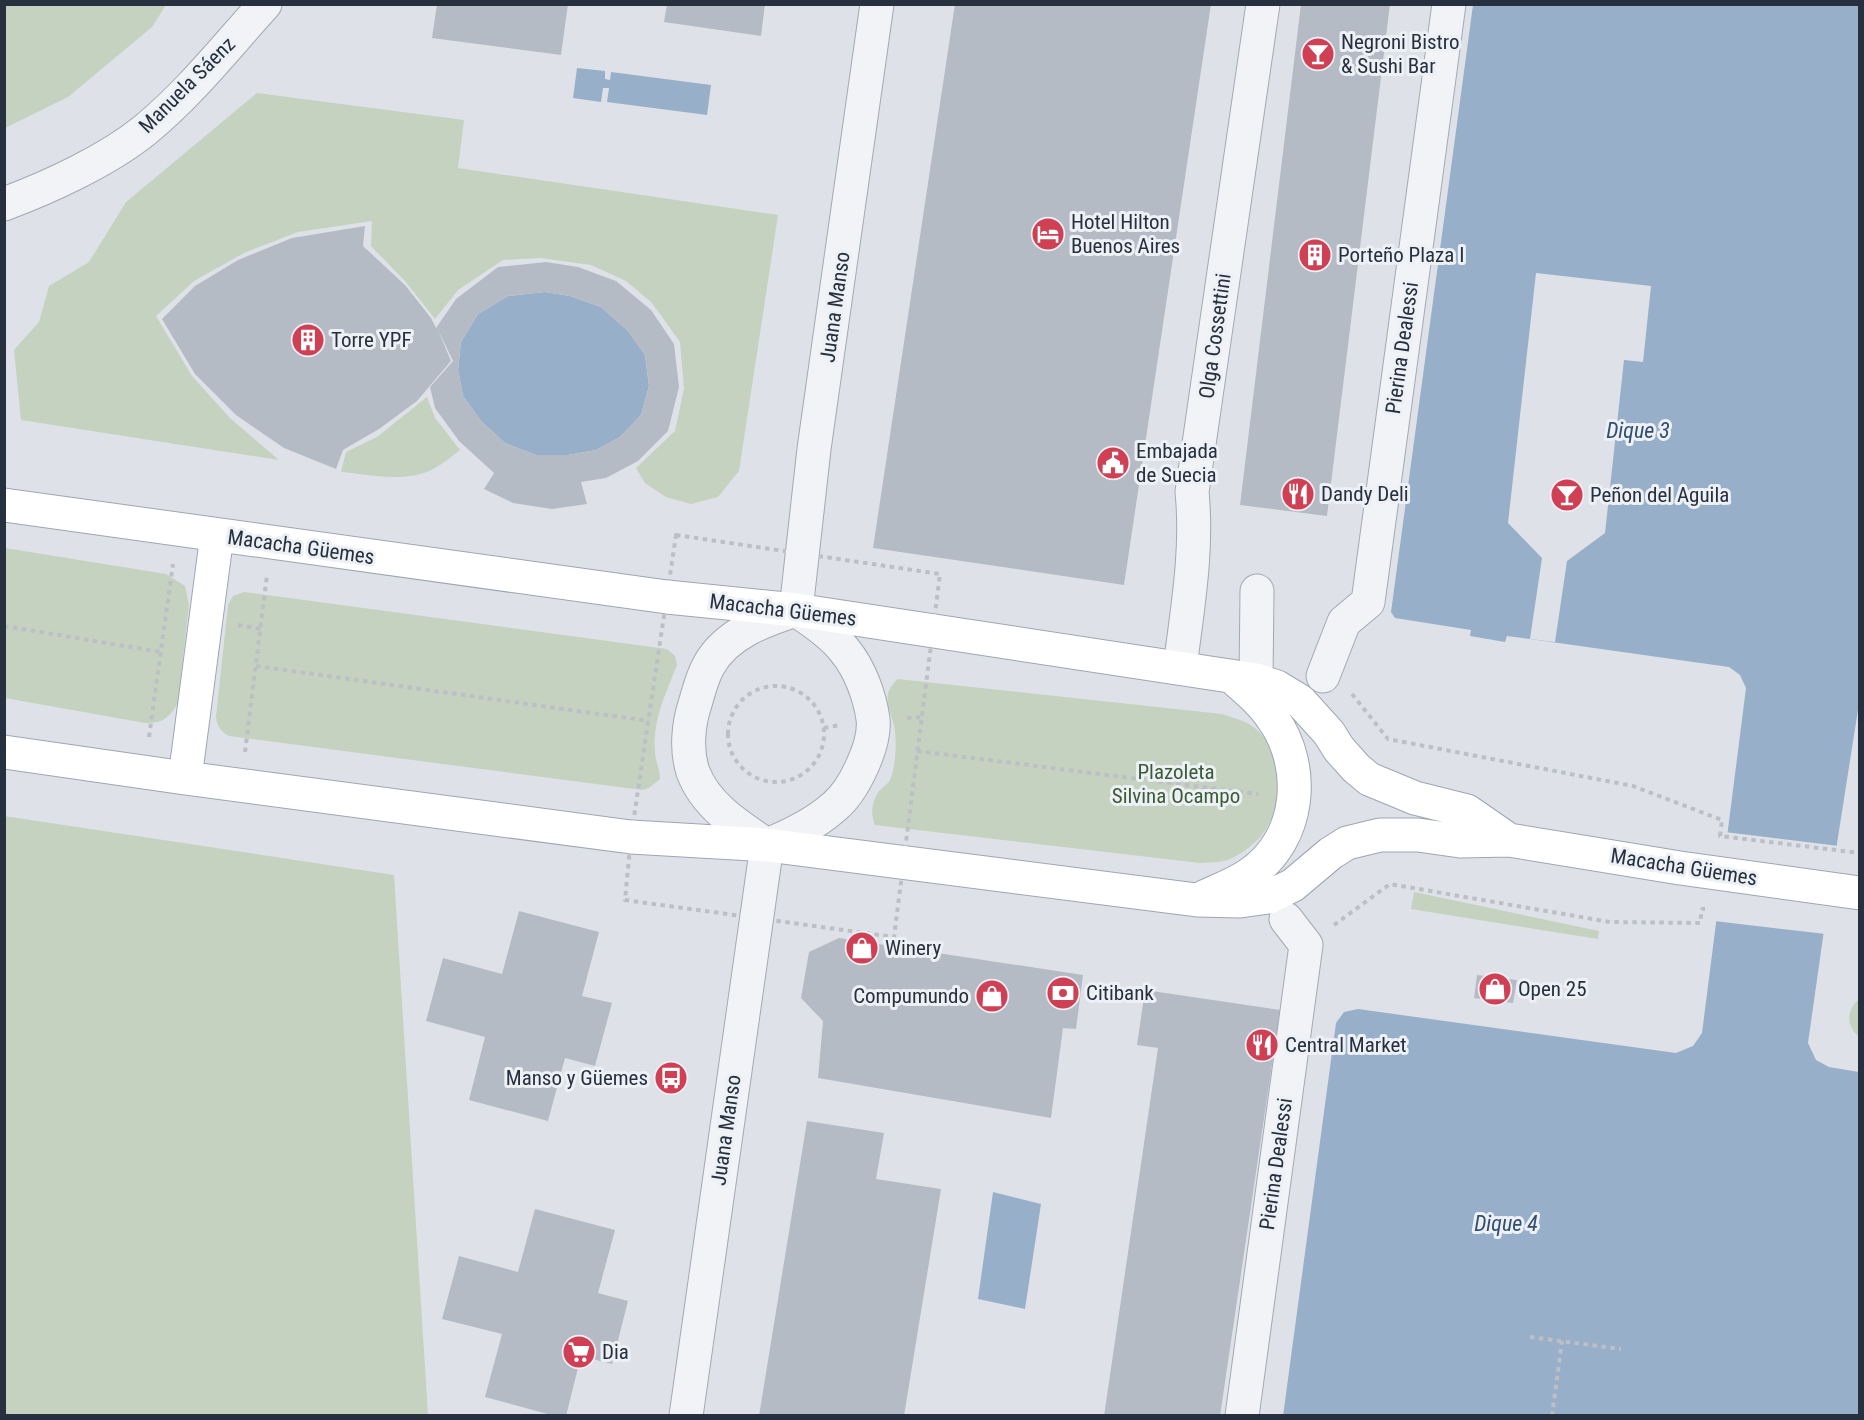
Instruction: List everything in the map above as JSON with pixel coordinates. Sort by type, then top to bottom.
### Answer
[{"type":"main road","name":"Macacha Güemes","points":[[4,505],[667,597],[796,610],[1244,678],[1277,687],[1300,701],[1329,733],[1350,762],[1369,779],[1415,798],[1467,811],[1509,840]]},
{"type":"main road","points":[[185,778],[217,536]]},
{"type":"main road","points":[[1197,900],[1250,874],[1262,864],[1284,835],[1292,814],[1295,791],[1294,762],[1274,719],[1255,697],[1244,678]]},
{"type":"main road","name":"Macacha Güemes","points":[[4,752],[241,786],[631,837],[767,845],[1197,900],[1240,901],[1269,897],[1293,885],[1331,853],[1347,843],[1380,835],[1418,836],[1460,842],[1509,840],[1680,868],[1860,893]]},
{"type":"street","name":"Manuela Sáenz","points":[[4,204],[29,195],[107,156],[143,131],[169,109],[265,4]]},
{"type":"street","name":"Juana Manso","points":[[796,610],[814,449],[877,4]]},
{"type":"street","name":"Olga Cossettini","points":[[1180,668],[1194,553],[1195,521],[1192,492],[1263,4]]},
{"type":"street","name":"Pierina Dealessi","points":[[1325,670],[1344,622],[1368,602],[1449,4]]},
{"type":"street","points":[[1244,678],[1257,591]]},
{"type":"street","points":[[796,610],[847,652],[859,672],[873,721],[869,747],[851,789],[820,818],[798,832],[767,845],[725,817],[708,797],[693,772],[689,750],[690,719],[709,665],[723,648],[742,633],[766,619],[796,610]]},
{"type":"street","name":"Juana Manso","points":[[686,1416],[767,845]]},
{"type":"street","points":[[1286,919],[1306,945]]},
{"type":"street","name":"Pierina Dealessi","points":[[1242,1416],[1306,945]]},
{"type":"path","points":[[144,772],[178,530]]},
{"type":"path","points":[[241,786],[271,543]]},
{"type":"path","points":[[631,837],[667,597]]},
{"type":"path","points":[[4,626],[161,652]]},
{"type":"path","points":[[894,937],[932,631]]},
{"type":"path","points":[[256,666],[649,721]]},
{"type":"path","points":[[1325,670],[1388,739],[1633,786],[1722,820],[1720,836],[1860,853]]},
{"type":"path","points":[[780,685],[796,689],[820,712],[824,728],[824,743],[818,758],[809,770],[795,779],[780,782],[765,781],[750,775],[738,765],[730,752],[727,735],[729,719],[736,705],[748,693],[763,687],[780,685]]},
{"type":"path","points":[[917,751],[1259,795]]},
{"type":"path","points":[[1258,805],[1260,784]]},
{"type":"path","points":[[1306,945],[1390,884],[1610,922],[1700,923],[1702,909],[1713,910]]},
{"type":"path","points":[[1530,1337],[1621,1349]]},
{"type":"path","points":[[1552,1416],[1562,1341]]},
{"type":"green space","points":[[5,4],[166,5],[152,27],[68,97],[5,128]]},
{"type":"green space","points":[[257,93],[464,120],[458,168],[778,215],[739,471],[718,497],[691,504],[666,497],[645,483],[636,468],[675,431],[684,389],[680,342],[652,303],[626,281],[591,265],[540,258],[503,260],[458,290],[435,319],[405,281],[371,246],[372,221],[298,232],[244,253],[194,281],[156,316],[192,376],[231,419],[279,460],[21,420],[14,350],[39,322],[49,286],[89,262],[126,202]]},
{"type":"green space","points":[[427,397],[435,418],[460,450],[431,470],[410,476],[391,477],[341,472],[346,452],[377,437]]},
{"type":"green space","points":[[5,548],[166,574],[185,586],[189,605],[178,702],[169,716],[161,721],[145,723],[5,698]]},
{"type":"green space","points":[[244,592],[667,649],[675,656],[677,665],[661,707],[656,729],[655,755],[660,779],[649,788],[642,790],[229,736],[220,728],[216,717],[228,605],[233,596]]},
{"type":"green space","name":"Plazoleta Silvina Ocampo","points":[[898,679],[1222,714],[1236,718],[1256,729],[1272,752],[1278,781],[1274,811],[1261,836],[1242,852],[1227,860],[1200,863],[875,825],[872,811],[874,802],[877,794],[890,780],[894,766],[895,734],[888,696],[889,690]]},
{"type":"green space","points":[[4,816],[394,875],[428,1415],[5,1415]]},
{"type":"green space","points":[[1414,892],[1599,931],[1598,939],[1411,909]]},
{"type":"green space","points":[[1859,999],[1859,1037],[1852,1028],[1849,1018],[1852,1008]]},
{"type":"water","points":[[1473,5],[1859,5],[1860,697],[1808,1043],[1816,1060],[1829,1067],[1859,1072],[1859,1415],[1283,1416],[1336,1023],[1344,1012],[1358,1009],[1676,1053],[1693,1046],[1702,1033],[1746,688],[1740,675],[1729,667],[1507,636],[1505,642],[1470,636],[1471,630],[1395,618],[1391,612]]},
{"type":"water","points":[[577,68],[605,71],[605,79],[610,80],[611,72],[711,85],[707,115],[607,102],[609,88],[603,88],[601,102],[573,98]]},
{"type":"water","points":[[545,292],[570,296],[601,307],[628,331],[645,355],[649,386],[641,415],[620,437],[596,450],[568,455],[536,455],[505,443],[481,421],[463,396],[458,370],[461,342],[478,314],[508,296]]},
{"type":"water","points":[[993,1192],[1041,1204],[1025,1309],[978,1299]]},
{"type":"pier","points":[[1536,273],[1651,286],[1643,362],[1624,360],[1605,533],[1567,561],[1555,642],[1530,639],[1542,558],[1508,523]]},
{"type":"pier","points":[[1725,832],[1839,846],[1826,934],[1714,921]]},
{"type":"building","points":[[437,4],[568,4],[561,55],[432,38]]},
{"type":"building","points":[[667,4],[765,4],[761,36],[664,22]]},
{"type":"building","name":"Hotel Hilton Buenos Aires","points":[[955,4],[1211,4],[1124,585],[873,548]]},
{"type":"building","name":"Porteño Plaza I","points":[[1301,4],[1390,4],[1327,516],[1240,505]]},
{"type":"building","name":"Torre YPF","points":[[365,226],[363,246],[405,285],[436,328],[456,299],[498,267],[546,262],[578,267],[616,281],[651,310],[674,344],[679,387],[668,431],[638,461],[606,478],[581,482],[587,504],[552,509],[513,503],[484,489],[494,473],[459,441],[435,408],[430,387],[453,361],[438,330],[451,361],[417,401],[379,429],[343,450],[336,469],[284,448],[236,415],[195,374],[162,319],[195,286],[238,260],[292,238]],"holes":[[[545,292],[570,296],[601,307],[628,331],[645,355],[649,386],[641,415],[620,437],[596,450],[568,455],[536,455],[505,443],[481,421],[463,396],[458,370],[461,342],[478,314],[508,296]]]},
{"type":"building","points":[[519,911],[599,932],[582,996],[612,1003],[595,1066],[565,1058],[548,1121],[469,1100],[485,1037],[426,1021],[443,958],[502,974]]},
{"type":"building","points":[[839,938],[1083,975],[1076,1029],[1063,1028],[1051,1118],[818,1078],[823,1021],[801,998],[809,952]]},
{"type":"building","name":"Open 25","points":[[1477,975],[1517,980],[1513,1003],[1474,998]]},
{"type":"building","points":[[1145,990],[1280,1010],[1220,1416],[1104,1416],[1158,1048],[1137,1045]]},
{"type":"building","points":[[807,1121],[884,1133],[876,1179],[941,1189],[904,1416],[759,1416]]},
{"type":"building","points":[[535,1209],[615,1230],[598,1293],[628,1301],[612,1364],[581,1356],[566,1416],[555,1416],[485,1397],[502,1334],[442,1319],[459,1256],[518,1272]]},
{"type":"place","name":"Negroni Bistro & Sushi Bar","points":[[1318,54]]},
{"type":"place","name":"Hotel Hilton Buenos Aires","points":[[1048,234]]},
{"type":"place","name":"Porteño Plaza I","points":[[1315,255]]},
{"type":"place","name":"Torre YPF","points":[[308,340]]},
{"type":"place","name":"Embajada de Suecia","points":[[1113,463]]},
{"type":"place","name":"Dandy Deli","points":[[1298,494]]},
{"type":"place","name":"Peñon del Aguila","points":[[1567,495]]},
{"type":"place","name":"Winery","points":[[862,948]]},
{"type":"place","name":"Open 25","points":[[1495,989]]},
{"type":"place","name":"Citibank","points":[[1063,993]]},
{"type":"place","name":"Compumundo","points":[[992,996]]},
{"type":"place","name":"Central Market","points":[[1262,1045]]},
{"type":"place","name":"Manso y Güemes","points":[[671,1078]]},
{"type":"place","name":"Dia","points":[[579,1352]]},
{"type":"water label","name":"Dique 3","points":[[1638,430]]},
{"type":"water label","name":"Dique 4","points":[[1506,1223]]}]
